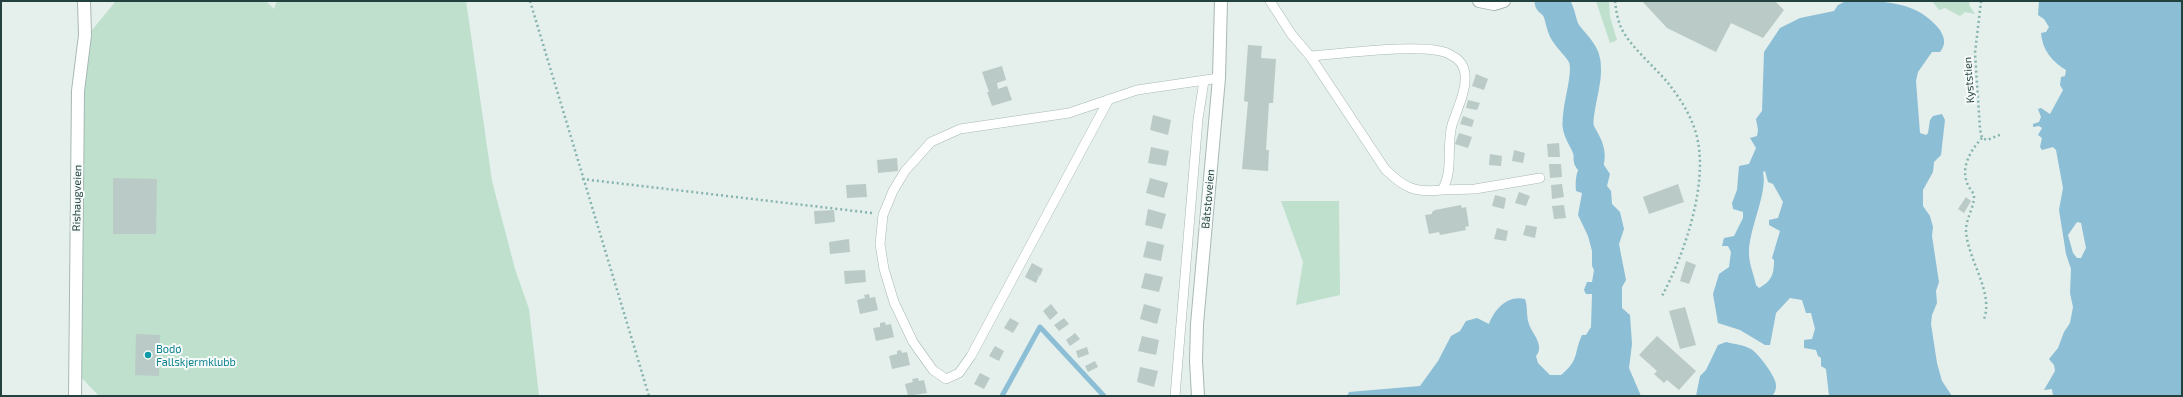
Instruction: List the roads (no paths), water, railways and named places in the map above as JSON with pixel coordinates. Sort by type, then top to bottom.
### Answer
[{"type":"street","name":"Rishaugveien","points":[[75,396],[78,91],[85,35],[84,1]]},
{"type":"street","name":"Båtstøveien","points":[[1198,396],[1196,361],[1197,324],[1219,78],[1221,1]]},
{"type":"street","points":[[1480,1],[1494,4],[1504,1]]},
{"type":"lane","points":[[1270,1],[1292,35],[1310,56],[1385,169],[1398,182],[1412,190],[1426,192],[1475,189],[1540,178]]},
{"type":"lane","points":[[1310,56],[1418,49],[1446,53],[1460,60],[1464,70],[1464,86],[1450,132],[1447,181],[1442,190]]},
{"type":"lane","points":[[1109,99],[971,356],[960,373],[946,380],[932,370],[913,342],[894,302],[884,269],[880,244],[883,215],[893,191],[905,171],[931,142],[960,129],[1069,113],[1109,99],[1137,90],[1219,78]]},
{"type":"lane","points":[[1175,396],[1198,119],[1204,81]]},
{"type":"water","points":[[1846,1],[1873,1],[1898,4],[1921,13],[1931,20],[1940,30],[1944,39],[1944,44],[1940,52],[1932,52],[1918,72],[1916,81],[1920,133],[1926,135],[1928,133],[1930,120],[1933,116],[1942,114],[1945,120],[1941,155],[1934,162],[1933,172],[1923,190],[1923,206],[1930,216],[1933,227],[1932,236],[1939,282],[1936,291],[1937,303],[1932,315],[1931,324],[1937,363],[1942,381],[1952,396],[1829,396],[1826,369],[1821,366],[1821,358],[1818,356],[1816,350],[1804,348],[1804,340],[1812,339],[1815,329],[1811,313],[1806,313],[1802,300],[1790,298],[1776,313],[1770,345],[1765,345],[1740,330],[1718,323],[1713,294],[1719,274],[1729,267],[1731,252],[1728,246],[1722,246],[1724,238],[1734,236],[1743,218],[1743,212],[1733,209],[1732,203],[1737,190],[1739,166],[1749,164],[1756,148],[1750,138],[1757,136],[1758,130],[1756,119],[1762,111],[1764,52],[1780,28],[1800,18],[1834,11],[1838,5]],"holes":[[[1765,171],[1768,182],[1773,184],[1783,202],[1778,218],[1769,220],[1769,225],[1780,231],[1772,258],[1774,260],[1773,273],[1767,283],[1759,288],[1756,285],[1749,254],[1751,234],[1761,201],[1764,181],[1763,172]]]},
{"type":"water","points":[[2039,1],[2182,1],[2182,396],[2053,396],[2052,389],[2044,390],[2055,371],[2054,365],[2049,359],[2058,348],[2064,332],[2070,323],[2073,307],[2070,293],[2071,269],[2066,254],[2059,210],[2063,188],[2056,150],[2053,147],[2042,150],[2040,147],[2042,138],[2038,135],[2042,128],[2039,126],[2033,127],[2033,124],[2039,122],[2041,117],[2038,109],[2041,108],[2050,114],[2063,90],[2060,85],[2061,77],[2065,76],[2066,70],[2052,59],[2046,50],[2041,33],[2046,32],[2049,27],[2044,19],[2038,15]],"holes":[[[2077,222],[2081,223],[2086,248],[2081,258],[2077,258],[2073,253],[2068,235]]]},
{"type":"water","points":[[1594,158],[1600,159],[1610,174],[1607,186],[1611,191],[1612,204],[1620,212],[1624,229],[1619,244],[1626,280],[1622,287],[1622,308],[1630,315],[1632,344],[1629,368],[1641,396],[1347,396],[1349,392],[1420,386],[1438,361],[1451,336],[1460,331],[1466,321],[1477,318],[1489,324],[1502,304],[1519,298],[1525,299],[1529,324],[1539,344],[1536,356],[1538,363],[1550,375],[1561,375],[1567,370],[1574,361],[1582,335],[1586,335],[1591,327],[1592,294],[1586,294],[1584,290],[1587,282],[1592,282],[1594,270],[1592,266],[1592,251],[1588,236],[1578,215],[1582,193],[1576,191],[1576,185],[1578,170],[1588,160]]},
{"type":"water","points":[[1726,342],[1751,349],[1767,366],[1776,383],[1776,389],[1772,396],[1696,396],[1700,376],[1706,370],[1718,345]]},
{"type":"waterway","points":[[1550,1],[1554,4],[1558,11],[1566,34],[1580,50],[1584,58],[1585,73],[1578,125],[1580,133],[1587,145],[1589,159]]},
{"type":"waterway","points":[[1002,396],[1040,327],[1104,396]]},
{"type":"place","name":"Bodø Fallskjermklubb","points":[[148,355]]}]
